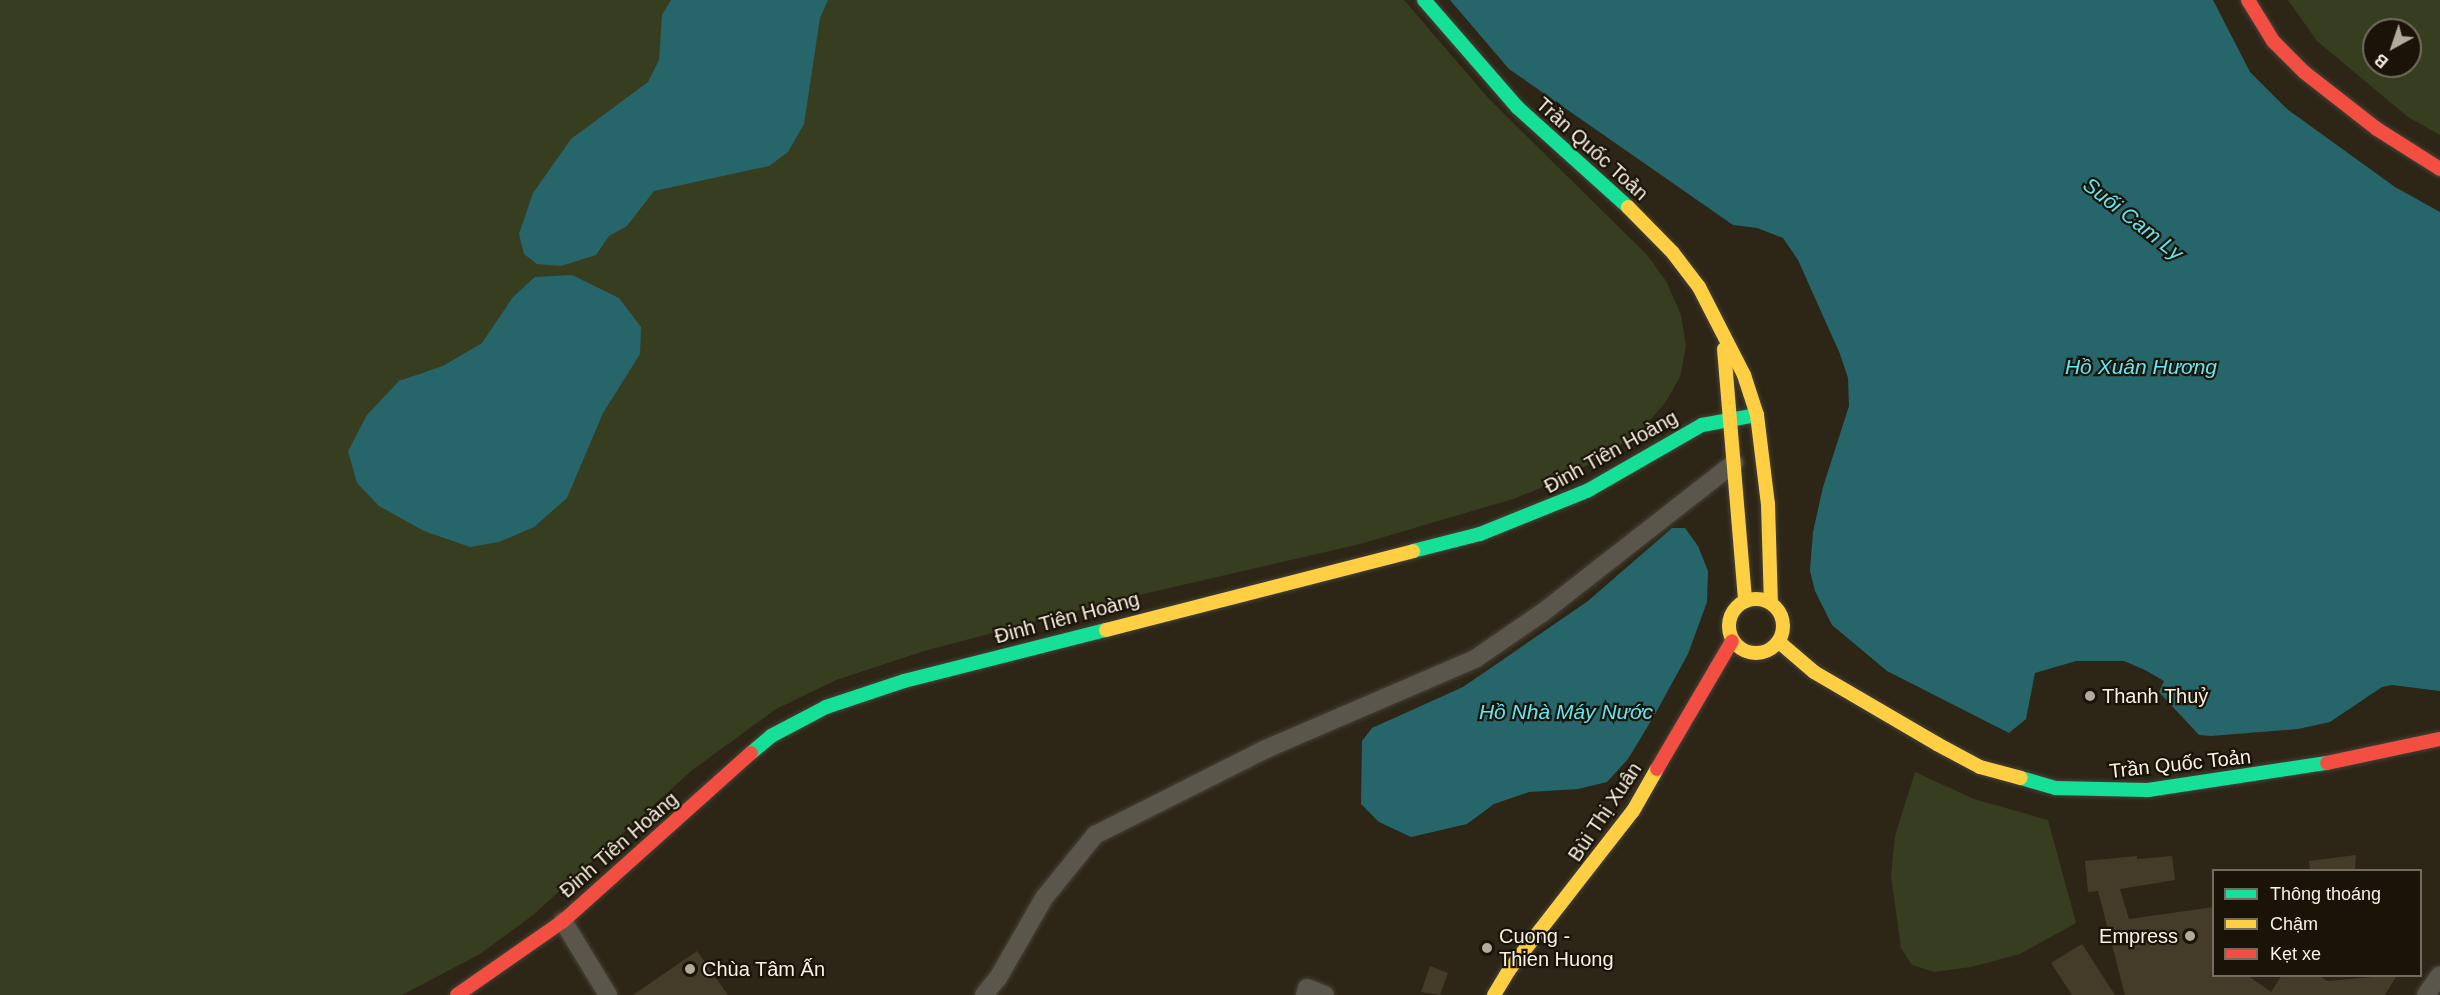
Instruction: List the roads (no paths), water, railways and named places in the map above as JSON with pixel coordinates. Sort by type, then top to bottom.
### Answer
[{"type":"main road","name":"Trần Quốc Toản","points":[[1424,0],[1517,107],[1674,252],[1699,287],[1744,375],[1757,415],[1768,504],[1771,603]]},
{"type":"main road","points":[[2248,0],[2273,41],[2304,72],[2377,129],[2440,169]]},
{"type":"main road","name":"Trần Quốc Toản","points":[[1722,334],[1732,417],[1745,601]]},
{"type":"main road","name":"Đinh Tiên Hoàng","points":[[457,995],[563,921],[771,736],[826,707],[904,681],[1480,534],[1587,491],[1667,442],[1702,425],[1732,417],[1757,415]]},
{"type":"main road","points":[[1745,601],[1771,603],[1782,618],[1779,642],[1772,649],[1753,654],[1732,641],[1728,622],[1731,613],[1745,601]]},
{"type":"main road","name":"Bùi Thị Xuân","points":[[1494,995],[1509,970],[1633,812],[1732,641]]},
{"type":"main road","name":"Trần Quốc Toản","points":[[1779,642],[1814,672],[1980,767],[2055,788],[2148,790],[2233,779],[2369,756],[2440,739]]},
{"type":"street","points":[[984,995],[998,978],[1044,898],[1095,836],[1266,749],[1474,659],[1542,613],[1734,463]]},
{"type":"street","points":[[563,921],[608,995]]},
{"type":"street","points":[[2426,995],[2440,975]]},
{"type":"street","points":[[1305,995],[1307,988],[1325,995]]},
{"type":"water","points":[[671,0],[828,0],[820,18],[804,124],[788,152],[769,166],[654,191],[627,226],[609,236],[596,255],[561,266],[537,264],[524,254],[519,234],[533,193],[571,139],[648,82],[659,60],[662,15]]},
{"type":"water","name":"Hồ Xuân Hương","points":[[1450,0],[2213,0],[2250,72],[2287,109],[2395,187],[2440,212],[2440,691],[2392,685],[2382,687],[2330,722],[2298,729],[2211,736],[2199,735],[2159,692],[2164,681],[2145,670],[2124,661],[2076,661],[2035,673],[2026,719],[2009,733],[1887,671],[1832,625],[1815,591],[1810,571],[1813,532],[1823,487],[1849,406],[1848,378],[1840,354],[1798,260],[1783,238],[1757,228],[1733,225],[1509,69]]},
{"type":"water","points":[[572,275],[619,298],[641,327],[640,354],[603,413],[567,498],[534,527],[499,542],[470,547],[424,531],[379,506],[357,483],[348,451],[367,415],[399,381],[443,366],[482,343],[513,297],[535,277]]},
{"type":"water","name":"Hồ Nhà Máy Nước","points":[[1672,528],[1685,528],[1698,546],[1708,571],[1707,602],[1688,654],[1654,716],[1628,759],[1607,782],[1578,789],[1529,792],[1494,804],[1467,824],[1411,837],[1379,822],[1361,804],[1362,741],[1372,728],[1463,687],[1588,601]]},
{"type":"place","name":"Thanh Thuỷ","points":[[2090,696]]},
{"type":"place","name":"Empress","points":[[2190,936]]},
{"type":"place","name":"Cuong - Thien Huong","points":[[1487,948]]},
{"type":"place","name":"Chùa Tâm Ấn","points":[[690,969]]},
{"type":"water label","name":"Suối Cam Ly","points":[[2133,219]]}]
